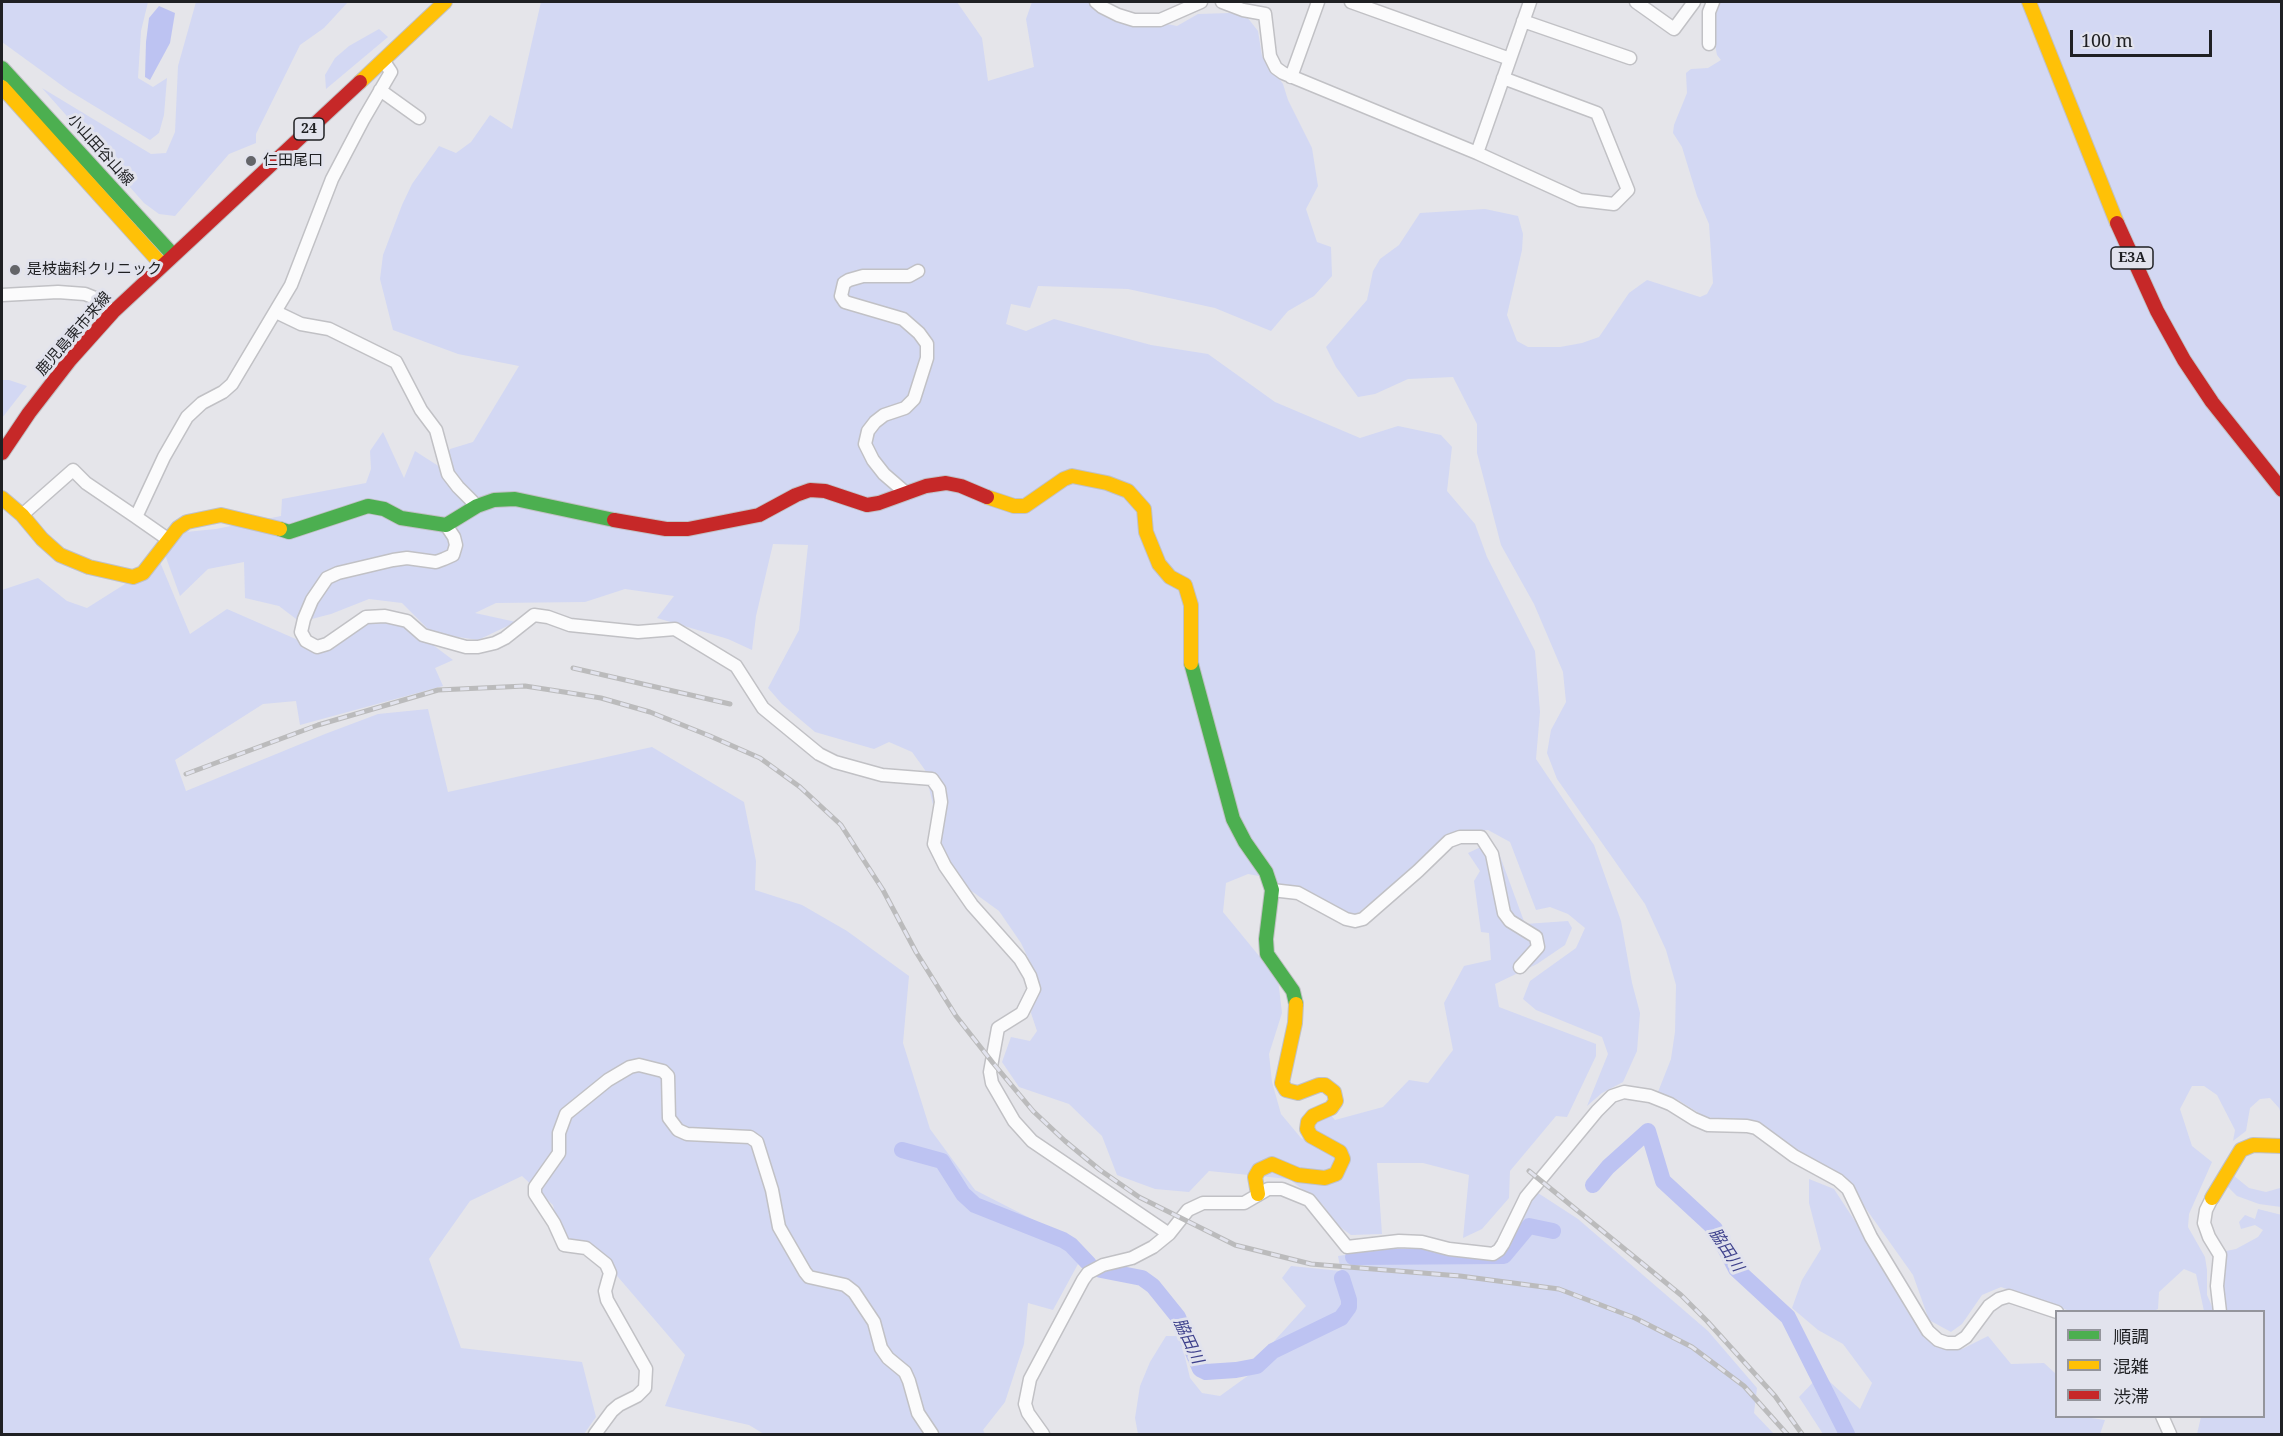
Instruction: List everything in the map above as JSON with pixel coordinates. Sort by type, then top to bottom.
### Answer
[{"type":"main road","name":"鹿児島東市来線","points":[[2,453],[63,369],[113,312],[446,2]]},
{"type":"main road","name":"E3A","points":[[2029,2],[2125,243],[2157,311],[2184,360],[2212,402],[2282,490]]},
{"type":"main road","name":"小山田谷山線","points":[[2,68],[167,260]]},
{"type":"main road","name":"小山田谷山線","points":[[2,87],[167,260]]},
{"type":"main road","points":[[2,498],[22,515],[42,539],[70,560],[88,567],[133,577],[142,573],[178,528],[187,522],[221,515],[289,532],[368,506],[384,509],[401,518],[446,525],[477,506],[495,500],[515,499],[635,524],[666,529],[688,529],[759,515],[810,490],[825,491],[867,505],[926,486],[946,483],[961,486],[1014,506],[1024,506],[1072,476],[1107,483],[1128,491],[1144,508],[1146,532],[1153,554],[1170,577],[1185,585],[1191,605],[1190,659],[1233,819],[1245,842],[1266,872],[1272,890],[1266,939],[1267,954],[1296,1000],[1295,1023],[1282,1083],[1286,1090],[1298,1093],[1325,1084],[1334,1092],[1336,1101],[1331,1108],[1313,1116],[1308,1122],[1307,1129],[1311,1136],[1340,1152],[1343,1159],[1336,1174],[1324,1178],[1298,1175],[1272,1164],[1264,1166],[1255,1177],[1258,1194]]},
{"type":"main road","points":[[2212,1198],[2241,1150],[2253,1145],[2282,1146]]},
{"type":"street","points":[[1096,2],[1118,15],[1134,20],[1160,20],[1202,2]]},
{"type":"street","points":[[1222,2],[1243,10],[1265,14],[1270,56],[1276,68],[1291,77],[1476,153],[1580,200],[1614,204],[1628,190],[1597,113],[1503,78]]},
{"type":"street","points":[[1291,77],[1318,2]]},
{"type":"street","points":[[1351,2],[1510,59]]},
{"type":"street","points":[[1476,153],[1530,2]]},
{"type":"street","points":[[1636,2],[1674,29],[1694,2]]},
{"type":"street","points":[[1709,44],[1709,12],[1713,2]]},
{"type":"street","points":[[1523,21],[1630,58]]},
{"type":"street","points":[[136,517],[164,457],[187,417],[202,403],[223,392],[232,384],[291,285],[332,179],[391,72],[383,60]]},
{"type":"street","points":[[380,90],[419,118]]},
{"type":"street","points":[[906,493],[884,474],[873,460],[865,444],[868,431],[875,422],[884,415],[905,408],[914,399],[927,358],[927,344],[919,333],[903,319],[845,302],[842,296],[844,284],[856,278],[909,276],[918,271]]},
{"type":"street","points":[[2,295],[58,291],[85,294],[95,298],[113,312]]},
{"type":"street","points":[[276,312],[301,324],[329,329],[396,362],[421,410],[436,430],[448,474],[477,506]]},
{"type":"street","points":[[22,515],[73,470],[86,483],[169,540]]},
{"type":"street","points":[[446,525],[456,545],[453,555],[436,562],[407,558],[393,560],[338,573],[327,578],[312,600],[304,619],[301,632],[306,641],[317,647],[327,644],[366,617],[385,616],[407,621],[423,635],[478,647],[505,638],[534,615],[548,617],[570,625],[629,631],[675,629],[736,666],[763,708],[819,754],[835,762],[882,775],[932,779],[939,789],[941,802],[934,844],[941,859],[972,904],[1020,959],[1030,976],[1034,989],[1022,1012],[998,1028],[990,1072],[992,1083],[1014,1121],[1032,1141],[1169,1234]]},
{"type":"street","points":[[1272,890],[1298,893],[1346,919],[1355,921],[1363,919],[1449,841],[1460,837],[1481,837],[1492,854],[1504,913],[1510,921],[1536,937],[1538,947],[1520,966]]},
{"type":"street","points":[[595,1434],[612,1411],[637,1396],[645,1388],[646,1369],[607,1300],[605,1291],[609,1273],[606,1264],[586,1248],[564,1245],[554,1223],[535,1194],[535,1187],[559,1153],[559,1133],[566,1114],[608,1080],[630,1067],[639,1065],[663,1071],[668,1076],[669,1118],[678,1130],[687,1134],[750,1137],[757,1142],[772,1190],[779,1227],[805,1272],[809,1277],[845,1285],[854,1293],[874,1322],[882,1348],[888,1358],[905,1372],[912,1387],[918,1413],[932,1434]]},
{"type":"street","points":[[1043,1434],[1028,1413],[1025,1404],[1030,1379],[1083,1280],[1088,1273],[1103,1265],[1132,1258],[1153,1247],[1169,1234],[1188,1210],[1203,1203],[1244,1203],[1268,1189],[1282,1189],[1309,1200],[1347,1247],[1411,1241],[1449,1249],[1492,1254],[1503,1244],[1526,1197],[1597,1111],[1612,1096],[1624,1092],[1670,1104],[1708,1125],[1747,1125],[1756,1128],[1794,1156],[1838,1180],[1848,1190],[1871,1237],[1928,1331],[1938,1340],[1957,1343],[1966,1337],[1989,1306],[2009,1296],[2055,1310]]},
{"type":"street","points":[[2212,1198],[2206,1210],[2204,1223],[2209,1237],[2220,1254],[2217,1286],[2220,1310]]},
{"type":"street","points":[[2164,1418],[2170,1434]]},
{"type":"shaded area","points":[[2,2],[148,2],[141,31],[138,78],[153,87],[167,78],[164,115],[159,133],[150,140],[68,90],[2,42]]},
{"type":"shaded area","points":[[196,2],[348,2],[324,28],[300,45],[256,134],[256,143],[229,154],[175,216],[159,214],[144,203],[42,88],[151,154],[166,153],[175,132],[178,66]]},
{"type":"shaded area","points":[[541,2],[957,2],[982,38],[988,81],[1034,67],[1026,19],[1032,2],[1105,2],[1137,18],[1177,26],[1198,14],[1230,13],[1247,17],[1258,31],[1262,56],[1283,84],[1288,100],[1312,148],[1318,186],[1306,209],[1317,242],[1331,247],[1332,276],[1314,296],[1288,311],[1271,331],[1215,308],[1128,289],[1038,286],[1030,308],[1011,304],[1006,324],[1026,331],[1054,319],[1151,345],[1208,354],[1275,402],[1360,438],[1398,426],[1441,435],[1452,447],[1447,491],[1475,524],[1487,557],[1535,651],[1540,712],[1536,759],[1594,845],[1621,921],[1640,1013],[1637,1051],[1623,1082],[1602,1093],[1587,1106],[1608,1054],[1602,1037],[1536,1010],[1523,999],[1530,981],[1576,948],[1585,928],[1568,914],[1550,907],[1536,910],[1510,842],[1488,830],[1460,832],[1347,922],[1259,876],[1248,874],[1226,883],[1223,912],[1278,979],[1282,1013],[1269,1054],[1272,1082],[1281,1114],[1301,1138],[1321,1147],[1308,1132],[1324,1107],[1335,1120],[1383,1107],[1409,1080],[1428,1083],[1453,1050],[1444,1003],[1464,966],[1491,960],[1489,933],[1481,932],[1474,881],[1480,871],[1468,853],[1483,846],[1500,856],[1525,924],[1568,921],[1572,928],[1565,945],[1537,964],[1495,984],[1499,1007],[1596,1044],[1596,1056],[1567,1117],[1556,1116],[1510,1171],[1509,1198],[1482,1229],[1463,1238],[1469,1175],[1423,1163],[1377,1163],[1382,1234],[1351,1235],[1336,1224],[1323,1205],[1289,1179],[1209,1171],[1189,1192],[1155,1189],[1117,1175],[1102,1136],[1069,1104],[1019,1087],[1002,1062],[1011,1037],[1030,1041],[1037,1031],[1031,1013],[1037,977],[1021,943],[999,911],[944,871],[936,818],[925,770],[912,752],[889,742],[874,749],[815,732],[782,704],[768,688],[799,630],[808,545],[773,544],[756,616],[752,650],[728,639],[657,618],[674,596],[625,589],[585,602],[496,603],[475,613],[516,622],[478,640],[432,633],[402,603],[369,599],[331,614],[300,622],[279,606],[245,598],[244,562],[208,569],[180,596],[164,552],[186,532],[216,529],[281,516],[282,499],[366,483],[371,469],[370,451],[383,432],[404,478],[415,451],[440,467],[450,449],[473,442],[519,366],[458,354],[393,330],[380,279],[383,255],[412,184],[439,146],[456,153],[471,142],[490,115],[512,129]]},
{"type":"shaded area","points":[[1717,2],[2281,2],[2281,1114],[2270,1098],[2260,1099],[2250,1108],[2246,1131],[2233,1141],[2235,1130],[2217,1095],[2204,1086],[2192,1086],[2180,1109],[2192,1146],[2212,1162],[2189,1214],[2188,1227],[2205,1257],[2207,1295],[2214,1310],[2204,1310],[2196,1274],[2184,1269],[2159,1292],[2158,1309],[2156,1310],[2067,1310],[2001,1287],[1982,1295],[1962,1324],[1951,1332],[1929,1320],[1913,1275],[1847,1182],[1774,1134],[1746,1122],[1724,1122],[1702,1115],[1678,1100],[1658,1092],[1671,1059],[1675,1032],[1676,985],[1666,950],[1645,904],[1557,779],[1547,753],[1551,730],[1566,702],[1563,672],[1534,604],[1501,545],[1477,453],[1477,424],[1453,377],[1408,379],[1375,394],[1358,397],[1336,367],[1326,347],[1367,300],[1373,271],[1380,259],[1399,245],[1420,213],[1485,209],[1518,216],[1523,234],[1522,250],[1507,315],[1517,341],[1528,347],[1560,347],[1599,337],[1629,293],[1647,280],[1700,297],[1707,294],[1713,283],[1709,224],[1697,196],[1682,147],[1673,133],[1687,93],[1686,73],[1691,69],[1708,68],[1721,60],[1717,55],[1712,29]]},
{"type":"shaded area","points":[[379,29],[388,37],[326,89],[325,75],[335,58],[349,46]]},
{"type":"shaded area","points":[[2,380],[27,386],[2,418]]},
{"type":"shaded area","points":[[160,562],[190,634],[227,609],[314,647],[358,623],[401,621],[453,660],[435,668],[443,686],[300,725],[296,701],[263,704],[175,760],[186,791],[378,714],[428,709],[448,792],[652,747],[744,802],[756,861],[755,890],[802,905],[847,931],[909,976],[903,1043],[930,1129],[975,1190],[1067,1237],[1078,1264],[1053,1310],[1028,1303],[1024,1344],[1005,1402],[983,1430],[985,1434],[764,1434],[749,1425],[665,1406],[685,1355],[612,1270],[560,1234],[553,1205],[522,1176],[470,1201],[429,1259],[461,1348],[582,1362],[596,1417],[584,1434],[2,1434],[2,590],[38,578],[67,601],[87,608]]},
{"type":"shaded area","points":[[2228,1171],[2249,1188],[2266,1192],[2280,1188],[2281,1184],[2281,1207],[2259,1204],[2237,1196],[2225,1184]]},
{"type":"shaded area","points":[[1809,1179],[1834,1189],[1870,1244],[1909,1314],[1936,1341],[1962,1349],[1988,1336],[2011,1364],[2044,1363],[2055,1373],[2055,1418],[2105,1420],[2100,1434],[1823,1434],[1799,1397],[1821,1374],[1860,1409],[1872,1383],[1843,1344],[1818,1330],[1792,1308],[1802,1280],[1821,1249],[1809,1203]]},
{"type":"shaded area","points":[[1538,1193],[1578,1219],[1708,1331],[1757,1388],[1754,1413],[1774,1434],[1138,1434],[1135,1418],[1140,1386],[1150,1362],[1166,1336],[1180,1336],[1190,1378],[1202,1393],[1220,1396],[1249,1375],[1267,1349],[1306,1306],[1282,1278],[1291,1266],[1341,1271],[1338,1256],[1392,1248],[1490,1254]]},
{"type":"shaded area","points":[[2258,1209],[2282,1215],[2281,1434],[2197,1434],[2201,1418],[2265,1418],[2265,1310],[2222,1310],[2216,1253],[2236,1249],[2258,1237],[2263,1230],[2255,1225],[2241,1229],[2239,1222],[2245,1215],[2255,1219]]},
{"type":"water","points":[[159,6],[175,13],[170,43],[150,80],[145,77],[146,42],[149,18]]},
{"type":"waterway","name":"脇田川","points":[[1593,1185],[1608,1167],[1648,1131],[1663,1181],[1715,1229],[1736,1269],[1788,1317],[1847,1434]]},
{"type":"waterway","name":"脇田川","points":[[902,1150],[942,1161],[963,1194],[975,1205],[1063,1240],[1089,1264]]},
{"type":"waterway","name":"脇田川","points":[[1353,1257],[1504,1256],[1529,1226],[1553,1231]]},
{"type":"waterway","name":"脇田川","points":[[1101,1270],[1142,1278],[1153,1286],[1178,1317],[1200,1369],[1206,1372],[1257,1366],[1273,1351],[1341,1318],[1349,1307],[1342,1278]]},
{"type":"railway","points":[[573,668],[730,704]]},
{"type":"railway","points":[[186,774],[318,725],[438,690],[525,686],[601,698],[650,712],[710,736],[760,758],[800,787],[841,825],[883,890],[916,952],[956,1016],[993,1063],[1033,1111],[1065,1141],[1100,1170],[1139,1197],[1235,1245],[1311,1264],[1460,1276],[1559,1289],[1635,1318],[1692,1347],[1744,1386],[1787,1434]]},
{"type":"railway","points":[[1529,1171],[1681,1295],[1775,1396],[1802,1434]]},
{"type":"traffic: fast","points":[[2,68],[173,255]]},
{"type":"traffic: fast","points":[[280,529],[289,532],[368,506],[384,509],[401,518],[446,525],[477,506],[494,500],[515,499],[614,520]]},
{"type":"traffic: fast","points":[[1191,663],[1233,819],[1245,842],[1266,872],[1272,890],[1266,939],[1267,954],[1293,991],[1296,1004]]},
{"type":"traffic: slow","points":[[360,82],[445,2]]},
{"type":"traffic: slow","points":[[2029,2],[2117,223]]},
{"type":"traffic: slow","points":[[2,87],[162,265]]},
{"type":"traffic: slow","points":[[987,497],[1014,506],[1025,506],[1072,476],[1107,483],[1128,491],[1144,509],[1146,532],[1159,564],[1170,577],[1185,585],[1191,605],[1191,663]]},
{"type":"traffic: slow","points":[[2,498],[22,515],[42,539],[60,555],[89,567],[133,577],[143,573],[178,528],[187,522],[221,515],[280,529]]},
{"type":"traffic: slow","points":[[1258,1194],[1255,1177],[1259,1170],[1272,1164],[1298,1175],[1325,1178],[1336,1174],[1343,1159],[1340,1152],[1311,1136],[1307,1129],[1308,1122],[1313,1116],[1331,1108],[1336,1101],[1334,1092],[1325,1085],[1319,1085],[1298,1093],[1286,1090],[1282,1083],[1295,1023],[1296,1004]]},
{"type":"traffic: slow","points":[[2212,1198],[2241,1150],[2253,1145],[2282,1146]]},
{"type":"traffic: jam","points":[[2,453],[29,413],[70,360],[113,312],[360,82]]},
{"type":"traffic: jam","points":[[2117,223],[2157,311],[2184,360],[2212,402],[2282,490]]},
{"type":"traffic: jam","points":[[614,520],[666,529],[688,529],[759,515],[810,490],[825,491],[867,505],[926,486],[946,483],[961,486],[987,497]]},
{"type":"place","name":"仁田尾口","points":[[251,161]]},
{"type":"place","name":"是枝歯科クリニック","points":[[15,270]]}]
